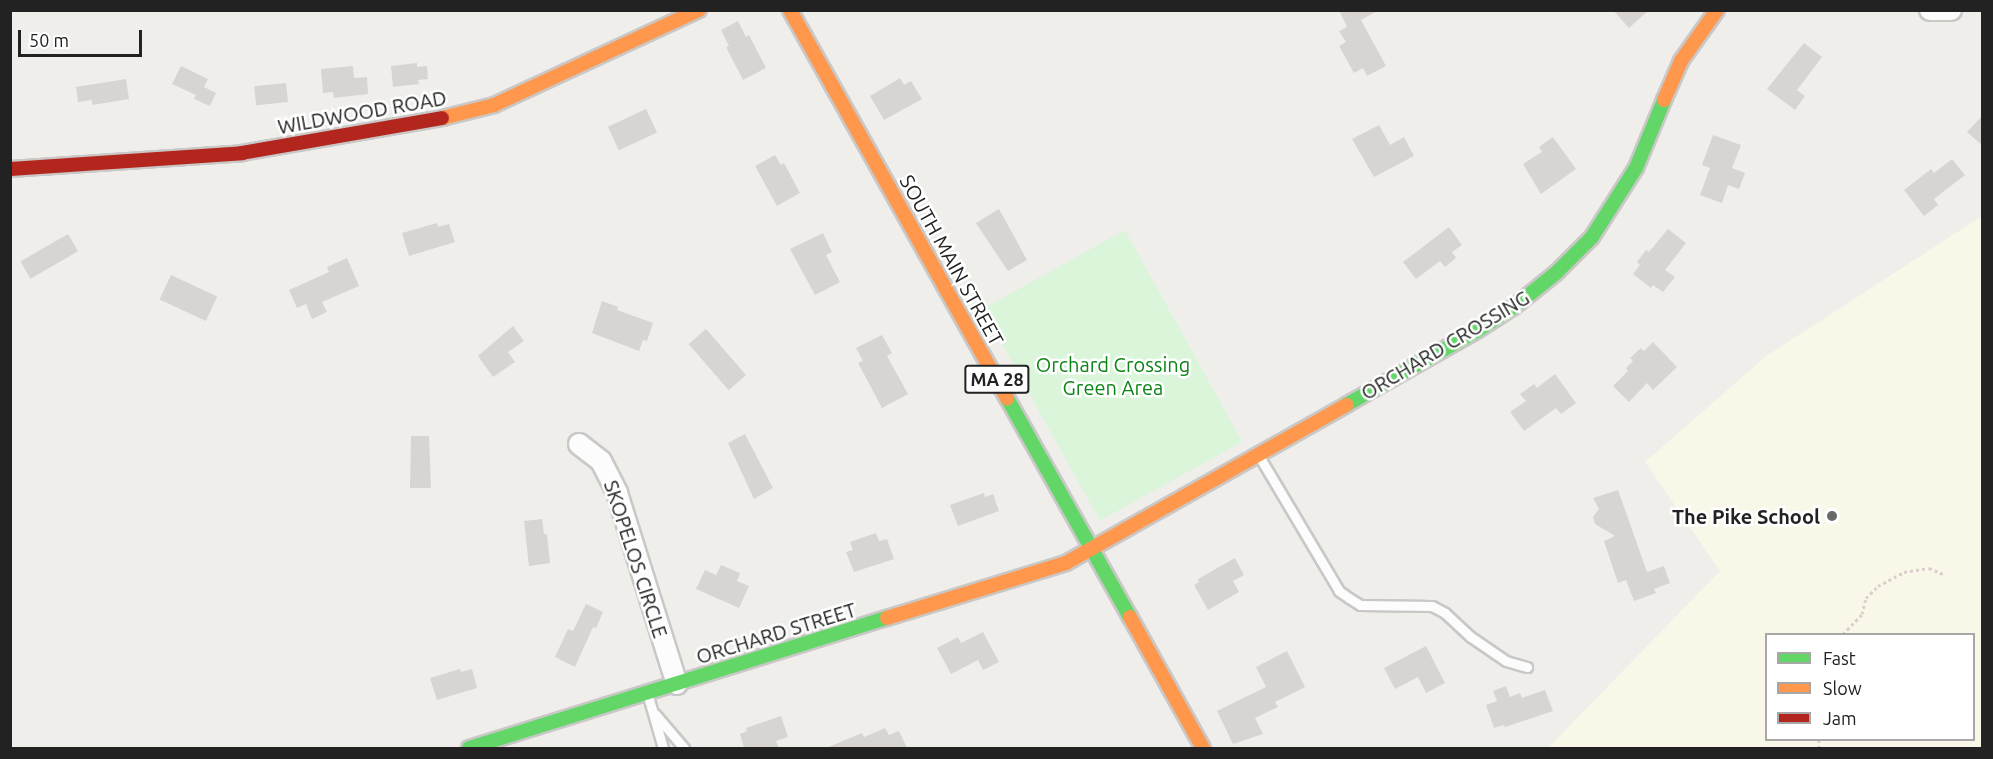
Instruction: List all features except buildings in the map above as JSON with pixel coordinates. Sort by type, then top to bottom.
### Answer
[{"type":"street","name":"SOUTH MAIN STREET","points":[[790,10],[1203,748]]},
{"type":"street","name":"ORCHARD CROSSING","points":[[1092,550],[1478,330],[1515,306],[1556,273],[1592,237],[1613,207],[1636,168],[1681,61],[1694,39],[1717,10]]},
{"type":"street","points":[[1930,10],[1951,10]]},
{"type":"street","name":"WILDWOOD ROAD","points":[[10,169],[242,153],[444,118],[494,105],[538,87],[692,12]]},
{"type":"street","name":"SKOPELOS CIRCLE","points":[[579,444],[601,461],[617,492],[677,684]]},
{"type":"street","name":"ORCHARD STREET","points":[[469,748],[1066,563],[1092,550]]},
{"type":"lane","points":[[1258,454],[1339,591],[1360,604],[1432,606],[1445,612],[1472,637],[1506,661],[1527,667]]},
{"type":"lane","points":[[647,694],[655,714],[658,735],[663,748]]},
{"type":"lane","points":[[655,714],[684,748]]},
{"type":"path","points":[[1844,633],[1862,614],[1866,598],[1878,586],[1905,572],[1929,568],[1943,574]]},
{"type":"shaded area","name":"The Pike School","points":[[1982,216],[1982,748],[1548,748],[1720,571],[1645,462],[1765,357]]},
{"type":"green space","name":"Orchard Crossing Green Area","points":[[1125,230],[1242,442],[1100,521],[982,309]]},
{"type":"traffic: fast","points":[[1346,405],[1478,330],[1515,306],[1556,273],[1592,237],[1636,168],[1664,100]]},
{"type":"traffic: fast","points":[[1007,398],[1130,617]]},
{"type":"traffic: fast","points":[[469,748],[887,618]]},
{"type":"traffic: slow","points":[[442,118],[494,105],[699,10]]},
{"type":"traffic: slow","points":[[790,10],[1007,398]]},
{"type":"traffic: slow","points":[[1664,100],[1681,61],[1717,10]]},
{"type":"traffic: slow","points":[[887,618],[1066,563],[1346,405]]},
{"type":"traffic: slow","points":[[1130,617],[1203,748]]},
{"type":"traffic: jam","points":[[10,169],[242,153],[442,118]]},
{"type":"place","name":"The Pike School","points":[[1832,516]]}]
